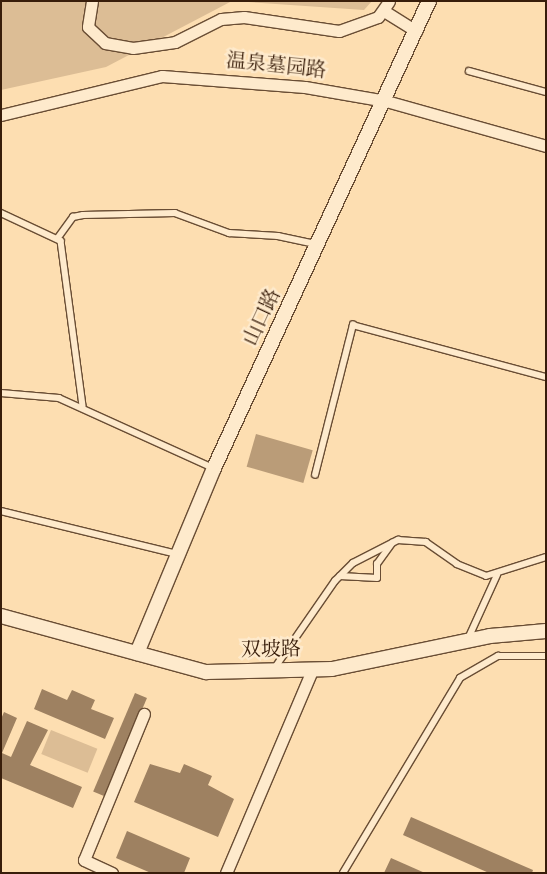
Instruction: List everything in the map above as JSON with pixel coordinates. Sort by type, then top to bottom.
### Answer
[{"type":"street","points":[[92,1],[88,27],[104,43],[133,48],[175,42],[221,19],[244,16],[338,31],[387,6],[416,31]]},
{"type":"street","name":"山口路","points":[[136,653],[214,468],[386,101],[429,1]]},
{"type":"street","name":"温泉墓园路","points":[[1,116],[162,76],[305,87],[386,101],[546,146]]},
{"type":"street","name":"双坡路","points":[[1,616],[206,672],[272,673],[312,670],[467,641],[546,631]]},
{"type":"street","points":[[226,873],[312,670]]},
{"type":"street","points":[[112,873],[84,860],[144,714]]},
{"type":"lane","points":[[469,72],[546,92]]},
{"type":"lane","points":[[1,213],[57,238]]},
{"type":"lane","points":[[83,406],[57,238],[73,217],[83,214],[175,213],[229,233],[305,239],[318,246]]},
{"type":"lane","points":[[315,475],[353,325],[546,377]]},
{"type":"lane","points":[[1,393],[60,398],[83,406],[214,468]]},
{"type":"lane","points":[[1,511],[178,554]]},
{"type":"lane","points":[[272,673],[285,648],[340,576],[353,563],[392,543],[426,542],[457,564],[486,576],[497,575],[523,561],[546,557]]},
{"type":"lane","points":[[340,576],[377,578],[377,564],[392,543]]},
{"type":"lane","points":[[467,641],[497,575]]},
{"type":"lane","points":[[344,873],[460,678],[498,656],[546,656]]},
{"type":"shaded area","points":[[1,1],[232,1],[106,67],[1,90]]},
{"type":"shaded area","points":[[233,1],[372,1],[364,10]]},
{"type":"shaded area","points":[[256,434],[313,450],[303,483],[247,467]]},
{"type":"shaded area","points":[[51,730],[97,749],[88,773],[41,754]]},
{"type":"building","points":[[42,689],[67,700],[72,690],[95,700],[91,709],[114,718],[105,739],[34,709]]},
{"type":"building","points":[[135,693],[147,698],[105,797],[93,791]]},
{"type":"building","points":[[4,712],[17,718],[2,753],[11,757],[27,721],[48,730],[30,765],[82,787],[73,808],[1,778],[1,719]]},
{"type":"building","points":[[150,764],[180,773],[184,764],[212,776],[208,785],[234,799],[218,837],[134,802]]},
{"type":"building","points":[[411,817],[533,870],[532,873],[489,873],[403,835]]},
{"type":"building","points":[[127,831],[190,858],[184,873],[151,873],[116,858]]},
{"type":"building","points":[[391,858],[425,873],[384,873]]}]
